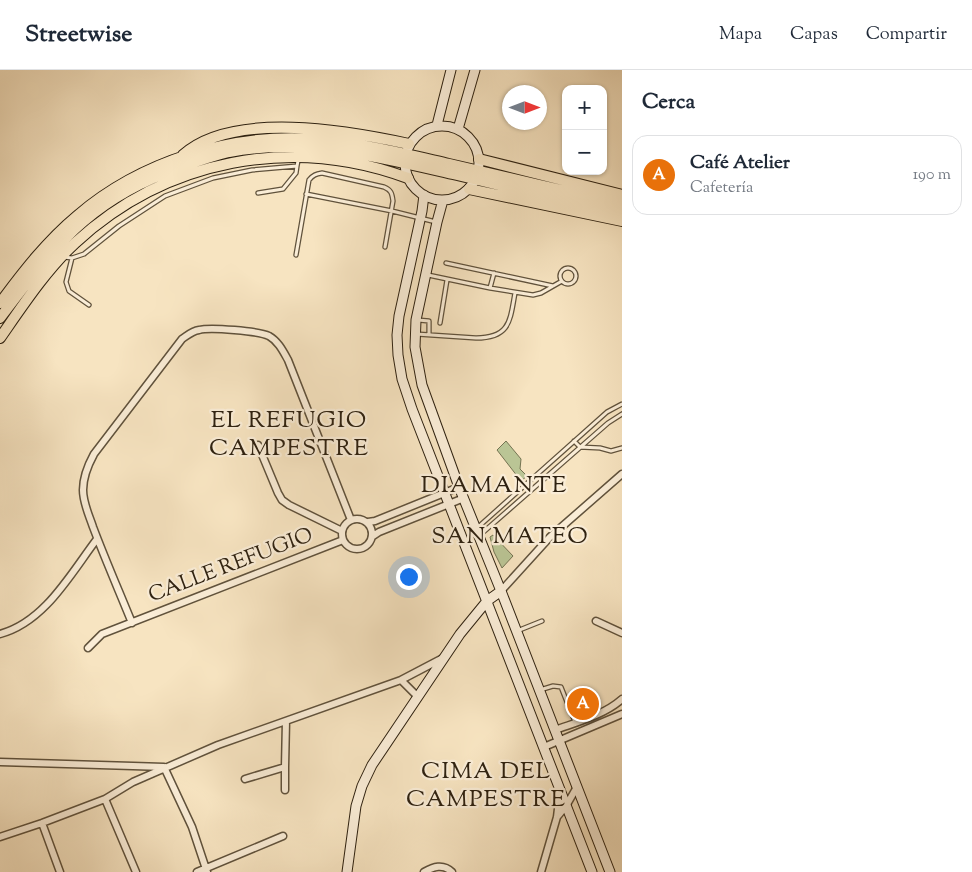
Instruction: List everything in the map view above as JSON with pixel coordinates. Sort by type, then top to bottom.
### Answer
[{"type":"main road","points":[[179,158],[190,148],[213,136],[250,129],[294,128],[342,131],[409,144]]},
{"type":"main road","points":[[213,136],[209,141],[213,157]]},
{"type":"main road","points":[[0,318],[42,262],[78,226],[102,207],[131,189],[156,177],[229,152],[296,147],[405,159],[622,204]]},
{"type":"main road","points":[[0,338],[61,257],[88,232],[130,201],[180,177],[213,157]]},
{"type":"main road","points":[[0,304],[42,250],[78,214],[105,194],[134,177],[179,158],[213,157],[239,161],[276,157],[298,162],[311,158],[353,162],[387,170],[408,178]]},
{"type":"main road","points":[[479,159],[622,195]]},
{"type":"main road","points":[[477,175],[622,214]]},
{"type":"main road","points":[[469,189],[622,221]]},
{"type":"street","points":[[436,126],[451,70]]},
{"type":"street","points":[[458,129],[475,70]]},
{"type":"street","points":[[448,126],[458,129],[473,141],[476,147],[479,159],[477,175],[469,189],[454,198],[436,200],[424,196],[414,188],[408,178],[405,159],[409,144],[421,132],[431,127],[448,126]]},
{"type":"street","points":[[424,196],[399,316],[397,335],[402,379],[444,493],[592,872]]},
{"type":"street","points":[[442,200],[416,320],[416,355],[422,385],[459,487],[610,872]]},
{"type":"street","points":[[132,622],[84,502],[84,480],[88,465],[94,454],[182,339],[190,333],[200,329],[258,333],[267,335],[281,347],[288,360],[351,520]]},
{"type":"street","points":[[258,445],[282,500],[342,531]]},
{"type":"street","points":[[347,872],[356,806],[362,786],[372,765],[460,634],[487,601],[501,591],[550,537],[622,474]]},
{"type":"street","points":[[368,522],[375,521],[459,487]]},
{"type":"street","points":[[373,536],[464,498]]},
{"type":"street","points":[[360,518],[368,522],[372,529],[373,536],[371,542],[362,549],[350,548],[343,540],[342,531],[344,526],[351,520],[360,518]]},
{"type":"street","points":[[0,634],[14,629],[41,610],[56,595],[98,539]]},
{"type":"street","name":"CALLE REFUGIO","points":[[88,648],[102,634],[343,540]]},
{"type":"street","points":[[596,621],[622,633]]},
{"type":"street","points":[[0,837],[105,799],[132,782],[164,767],[218,745],[400,680],[444,658]]},
{"type":"street","points":[[400,680],[418,697]]},
{"type":"street","points":[[555,730],[609,708],[622,699]]},
{"type":"street","points":[[544,747],[622,714]]},
{"type":"street","points":[[286,721],[286,790]]},
{"type":"street","points":[[0,762],[164,767]]},
{"type":"street","points":[[164,767],[192,827],[206,870]]},
{"type":"street","points":[[245,779],[285,767]]},
{"type":"street","points":[[557,817],[577,787]]},
{"type":"street","points":[[540,872],[549,848],[557,817],[560,791]]},
{"type":"street","points":[[105,799],[136,872]]},
{"type":"street","points":[[42,823],[60,872]]},
{"type":"street","points":[[197,872],[206,870],[283,836]]},
{"type":"street","points":[[424,872],[433,867],[440,866],[452,872]]},
{"type":"lane","points":[[61,257],[72,258],[84,254],[119,226],[165,196],[213,178],[298,162],[296,173],[283,189],[258,193]]},
{"type":"lane","points":[[296,255],[309,180],[312,176],[322,173],[384,186],[389,189],[393,201],[385,247]]},
{"type":"lane","points":[[306,194],[437,222]]},
{"type":"lane","points":[[72,258],[66,282],[69,291],[89,305]]},
{"type":"lane","points":[[446,263],[554,286]]},
{"type":"lane","points":[[569,267],[574,270],[576,275],[573,283],[567,284],[562,281],[560,273],[563,269],[569,267]]},
{"type":"lane","points":[[490,288],[494,273]]},
{"type":"lane","points":[[426,275],[515,293],[537,295],[562,281]]},
{"type":"lane","points":[[440,322],[447,280]]},
{"type":"lane","points":[[415,334],[476,338],[497,335],[509,324],[515,293]]},
{"type":"lane","points":[[416,320],[430,321],[429,334]]},
{"type":"lane","points":[[477,532],[529,480],[607,412],[622,404]]},
{"type":"lane","points":[[477,532],[534,487],[608,423],[622,414]]},
{"type":"lane","points":[[574,441],[580,447],[600,448],[611,451],[622,448]]},
{"type":"lane","points":[[529,480],[534,487]]},
{"type":"lane","points":[[517,631],[542,620]]},
{"type":"lane","points":[[540,690],[553,686],[561,687],[575,722]]},
{"type":"green space","points":[[506,441],[521,459],[520,469],[527,476],[521,481],[497,450]]},
{"type":"green space","points":[[493,535],[513,556],[502,568],[494,552],[490,537]]},
{"type":"place","name":"Café Atelier","points":[[583,704]]},
{"type":"district","name":"EL REFUGIO CAMPESTRE","points":[[289,435]]},
{"type":"district","name":"DIAMANTE","points":[[494,486]]},
{"type":"district","name":"SAN MATEO","points":[[510,537]]},
{"type":"district","name":"CIMA DEL CAMPESTRE","points":[[486,786]]}]
